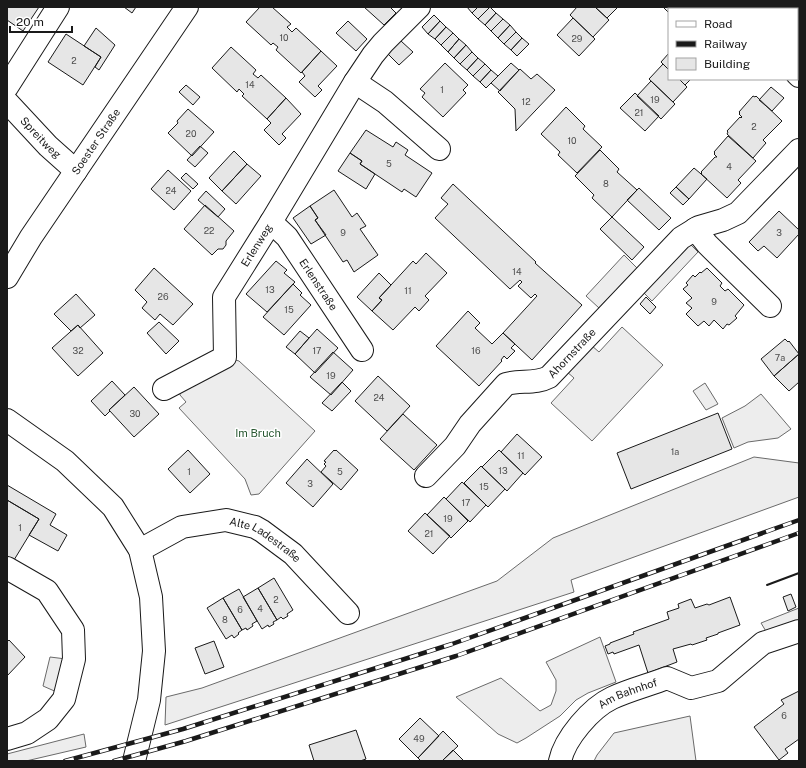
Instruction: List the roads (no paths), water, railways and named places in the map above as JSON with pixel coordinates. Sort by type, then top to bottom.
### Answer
[{"type":"street","points":[[7,87],[58,7]]},
{"type":"street","name":"Soester Straße","points":[[7,277],[31,237],[187,7]]},
{"type":"street","name":"Erlenweg","points":[[164,389],[225,357],[224,297],[373,55],[419,7]]},
{"type":"street","points":[[355,82],[385,102],[439,149]]},
{"type":"street","name":"Spreitweg","points":[[7,102],[48,146],[76,171]]},
{"type":"street","name":"Ahornstraße","points":[[426,476],[454,446],[484,407],[506,384],[511,382],[541,381],[549,377],[674,245],[695,229],[732,217],[738,213],[799,150]]},
{"type":"street","name":"Erlenstraße","points":[[271,222],[287,237],[362,350]]},
{"type":"street","points":[[695,229],[707,244],[770,306]]},
{"type":"street","points":[[7,420],[65,461],[113,507],[140,550],[151,597],[154,651],[149,700],[134,761]]},
{"type":"street","name":"Alte Ladestraße","points":[[140,550],[182,527],[226,520],[254,527],[262,531],[293,554],[348,612]]},
{"type":"street","points":[[7,568],[47,591],[73,630],[74,659],[64,699],[48,719],[27,733],[7,739]]},
{"type":"street","name":"Am Bahnhof","points":[[560,760],[570,737],[589,715],[611,698],[667,678],[691,688],[718,681],[763,644],[799,631]]},
{"type":"railway","points":[[65,761],[183,729],[452,644],[799,520]]},
{"type":"railway","points":[[114,761],[186,741],[456,656],[799,533]]},
{"type":"park label","name":"Im Bruch","points":[[258,433]]}]
